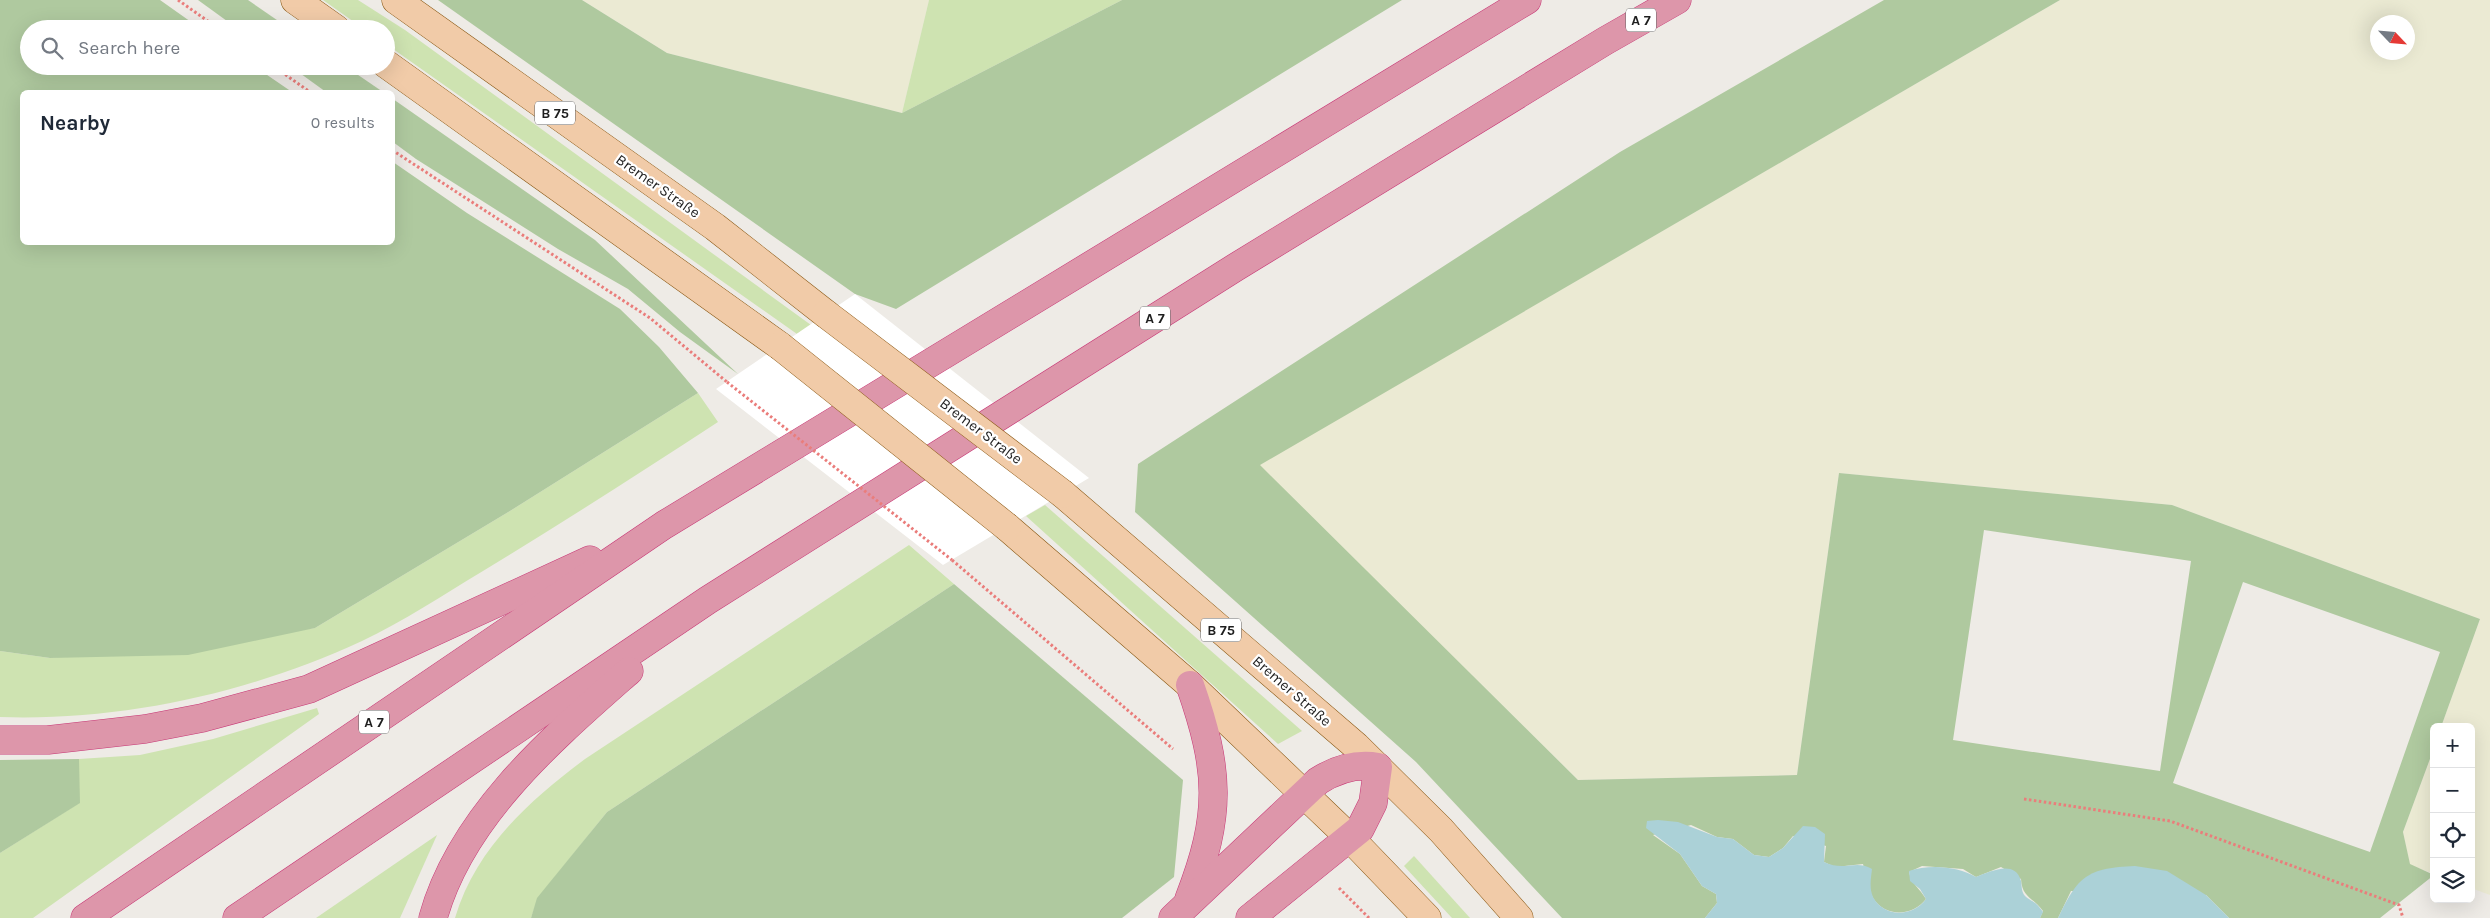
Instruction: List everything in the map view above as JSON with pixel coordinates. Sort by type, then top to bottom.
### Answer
[{"type":"highway","name":"A 7","points":[[85,918],[664,526],[1527,0]]},
{"type":"highway","name":"A 7","points":[[237,918],[708,600],[1236,267],[1605,41],[1677,0]]},
{"type":"highway","points":[[0,740],[48,740],[145,729],[202,718],[309,689],[664,526]]},
{"type":"highway","points":[[433,918],[439,897],[451,869],[508,788],[548,743],[708,600]]},
{"type":"highway","points":[[1180,913],[1208,846],[1214,800],[1211,757],[1205,728],[1190,685]]},
{"type":"highway","points":[[1180,913],[1318,781],[1337,770],[1364,766],[1378,768],[1376,793],[1370,814],[1350,839],[1250,918]]},
{"type":"main road","points":[[295,0],[323,20]]},
{"type":"main road","name":"Bremer Straße","points":[[396,0],[715,227],[1063,494],[1378,768],[1441,830],[1519,918]]},
{"type":"main road","points":[[395,70],[780,346],[1007,527],[1190,685],[1350,839],[1427,918]]},
{"type":"path","points":[[178,0],[206,20]]},
{"type":"path","points":[[286,75],[307,90]]},
{"type":"path","points":[[395,152],[650,318],[727,382],[952,560],[1169,747],[1177,751]]},
{"type":"path","points":[[2024,799],[2170,821],[2400,905],[2403,918]]},
{"type":"path","points":[[1348,897],[1369,918]]},
{"type":"green space","points":[[0,0],[160,0],[188,20],[20,20],[20,75],[267,75],[289,90],[20,90],[20,245],[395,245],[395,163],[467,213],[620,309],[659,347],[698,393],[510,511],[315,628],[188,655],[50,658],[0,651]]},
{"type":"green space","points":[[198,0],[248,0],[277,20],[226,20]]},
{"type":"green space","points":[[323,0],[358,0],[389,20],[351,20]]},
{"type":"green space","points":[[438,0],[582,0],[667,53],[902,113],[1122,0],[1402,0],[896,309],[855,294]]},
{"type":"green space","points":[[582,0],[929,0],[902,113],[667,53]]},
{"type":"green space","points":[[929,0],[1122,0],[902,113]]},
{"type":"green space","points":[[1884,0],[2060,0],[1260,465],[1578,780],[1797,775],[1839,473],[2172,505],[2480,619],[2442,723],[2430,723],[2430,759],[2403,832],[2410,864],[2430,873],[2430,878],[2380,918],[2229,918],[2206,895],[2071,891],[2058,918],[2040,918],[2043,911],[2023,890],[2021,879],[2001,867],[1976,877],[1963,869],[1922,866],[1909,872],[1914,883],[1926,899],[1914,909],[1892,912],[1878,904],[1873,898],[1863,864],[1835,867],[1824,862],[1826,846],[1793,836],[1783,848],[1769,857],[1754,855],[1733,839],[1717,837],[1691,825],[1653,835],[1680,854],[1702,886],[1716,894],[1717,903],[1705,918],[1562,918],[1416,762],[1135,512],[1138,464],[1620,152]],"holes":[[[1984,530],[2191,561],[2160,771],[1953,740]],[[2243,582],[2440,652],[2370,852],[2173,783]]]},
{"type":"green space","points":[[2060,0],[2490,0],[2490,895],[2475,889],[2475,723],[2442,723],[2480,619],[2172,505],[1839,473],[1797,775],[1578,780],[1259,465]]},
{"type":"green space","points":[[395,24],[811,325],[797,334],[395,50]]},
{"type":"green space","points":[[302,75],[358,75],[380,90],[323,90]]},
{"type":"green space","points":[[395,100],[595,240],[738,374],[680,332],[628,289],[558,249],[416,159],[395,143]]},
{"type":"green space","points":[[698,393],[718,422],[513,553],[408,616],[362,641],[275,675],[231,689],[185,700],[93,714],[47,717],[0,717],[0,651],[50,658],[315,628],[510,511]]},
{"type":"green space","points":[[1045,505],[1302,731],[1278,744],[1026,516]]},
{"type":"green space","points":[[909,545],[954,584],[607,812],[538,898],[531,918],[455,918],[464,893],[490,848],[524,810],[564,775],[585,759]]},
{"type":"green space","points":[[954,584],[1183,780],[1174,877],[1122,918],[531,918],[537,898],[607,812]]},
{"type":"green space","points":[[317,708],[319,714],[33,918],[0,918],[0,853],[79,803],[79,759],[140,755],[213,739]]},
{"type":"green space","points":[[79,759],[80,803],[0,853],[0,760]]},
{"type":"green space","points":[[2430,759],[2430,872],[2410,865],[2403,832]]},
{"type":"green space","points":[[437,835],[400,918],[316,918]]},
{"type":"green space","points":[[1414,856],[1470,918],[1452,918],[1404,866]]},
{"type":"water","points":[[1647,821],[1678,822],[1717,837],[1733,839],[1754,855],[1769,857],[1783,848],[1803,826],[1815,827],[1825,834],[1824,862],[1838,866],[1860,865],[1872,869],[1871,887],[1873,897],[1884,909],[1891,912],[1906,912],[1914,909],[1926,899],[1920,889],[1910,881],[1909,871],[1925,867],[1943,867],[1961,870],[1976,877],[1995,870],[2013,870],[2018,874],[2025,896],[2043,912],[2040,918],[1705,918],[1717,903],[1716,894],[1702,886],[1680,854],[1646,828]]},
{"type":"water","points":[[2135,866],[2167,871],[2206,895],[2229,918],[2058,918],[2072,892],[2086,877],[2106,869]]},
{"type":"pier","points":[[855,294],[1089,478],[943,565],[716,389]]}]
